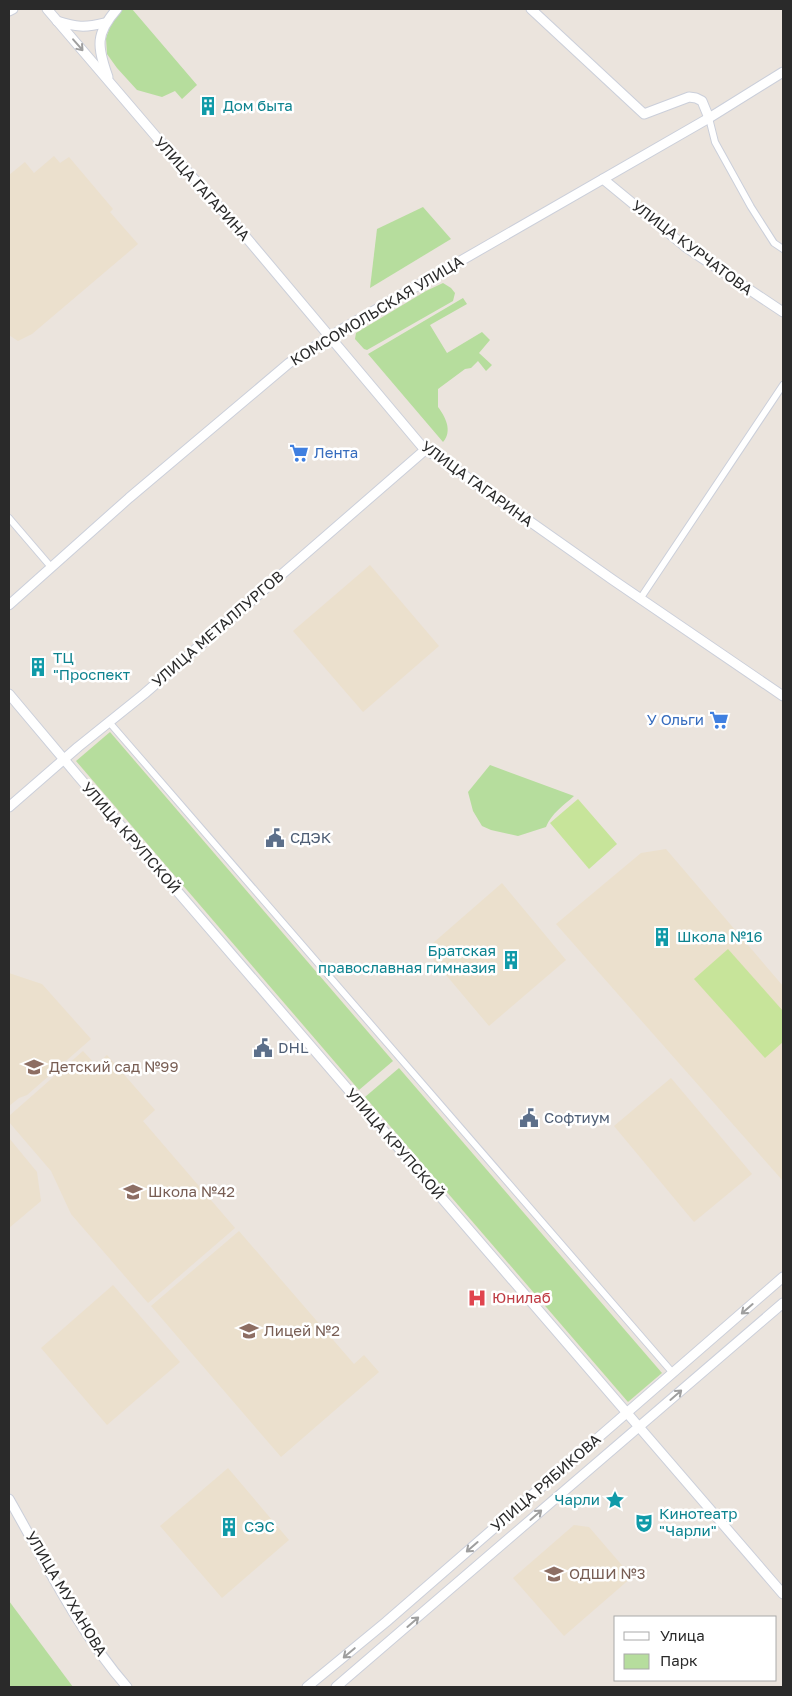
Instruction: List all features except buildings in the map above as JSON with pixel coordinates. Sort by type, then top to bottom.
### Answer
[{"type":"main road","points":[[9,11],[13,9]]},
{"type":"main road","name":"УЛИЦА ГАГАРИНА","points":[[46,9],[240,230],[328,337],[425,450],[444,461],[783,696]]},
{"type":"main road","points":[[54,16],[73,27],[88,28],[104,23],[117,9]]},
{"type":"main road","points":[[531,9],[644,114],[689,97],[702,100],[709,118]]},
{"type":"main road","points":[[104,23],[99,50],[109,82]]},
{"type":"main road","name":"КОМСОМОЛЬСКАЯ УЛИЦА","points":[[9,605],[289,363],[328,337],[709,118],[783,72]]},
{"type":"main road","name":"УЛИЦА КУРЧАТОВА","points":[[603,179],[661,228],[693,252],[783,312]]},
{"type":"main road","name":"УЛИЦА МЕТАЛЛУРГОВ","points":[[9,807],[64,759],[144,694],[425,450]]},
{"type":"main road","name":"УЛИЦА КРУПСКОЙ","points":[[9,694],[783,1594]]},
{"type":"main road","name":"УЛИЦА РЯБИКОВА","points":[[307,1687],[386,1622],[783,1277]]},
{"type":"main road","name":"УЛИЦА РЯБИКОВА","points":[[336,1687],[783,1303]]},
{"type":"main road","name":"УЛИЦА МУХАНОВА","points":[[9,1499],[66,1599],[116,1674],[127,1687]]},
{"type":"street","points":[[709,118],[715,142],[751,207],[774,243],[783,250]]},
{"type":"street","points":[[640,598],[783,385]]},
{"type":"street","points":[[9,518],[51,567]]},
{"type":"street","points":[[109,722],[672,1372]]},
{"type":"shaded area","points":[[54,156],[60,163],[69,157],[113,209],[110,212],[138,244],[32,334],[18,341],[9,335],[9,175],[25,162],[34,173]]},
{"type":"shaded area","points":[[370,565],[439,646],[363,712],[293,631]]},
{"type":"shaded area","points":[[666,849],[783,986],[783,1181],[556,924],[641,853]]},
{"type":"shaded area","points":[[502,883],[566,960],[489,1026],[425,950]]},
{"type":"shaded area","name":"Детский сад №99","points":[[9,973],[42,984],[91,1039],[27,1095],[19,1098],[9,1106]]},
{"type":"shaded area","name":"Школа №42","points":[[83,1051],[96,1065],[107,1055],[155,1110],[143,1121],[235,1228],[148,1303],[71,1214],[51,1171],[9,1122],[9,1116]]},
{"type":"shaded area","points":[[671,1078],[752,1174],[694,1222],[614,1126]]},
{"type":"shaded area","points":[[9,1138],[37,1172],[41,1201],[9,1228]]},
{"type":"shaded area","name":"Лицей №2","points":[[239,1231],[354,1364],[364,1355],[379,1372],[281,1457],[151,1306]]},
{"type":"shaded area","points":[[113,1285],[180,1362],[107,1425],[41,1348]]},
{"type":"shaded area","points":[[228,1468],[289,1540],[222,1598],[160,1526]]},
{"type":"shaded area","points":[[574,1525],[589,1527],[632,1577],[564,1636],[513,1578]]},
{"type":"green space","points":[[123,9],[132,9],[197,85],[182,99],[175,91],[162,97],[137,90],[107,54],[106,38],[111,24]]},
{"type":"green space","points":[[423,207],[451,239],[370,288],[377,229]]},
{"type":"green space","points":[[443,283],[455,293],[453,301],[367,350],[355,339],[356,333],[426,291]]},
{"type":"green space","points":[[463,298],[467,304],[430,325],[447,353],[482,332],[490,340],[479,353],[492,365],[486,371],[478,361],[471,368],[465,369],[438,389],[438,407],[448,428],[443,442],[368,354]]},
{"type":"green space","points":[[110,732],[393,1061],[359,1090],[76,761]]},
{"type":"green space","points":[[490,765],[574,796],[554,814],[546,827],[518,836],[491,830],[482,826],[473,811],[468,792]]},
{"type":"green space","points":[[578,799],[617,844],[589,869],[550,823]]},
{"type":"green space","points":[[728,949],[783,1011],[783,1042],[765,1058],[694,979]]},
{"type":"green space","points":[[399,1068],[662,1373],[628,1402],[365,1097]]},
{"type":"green space","points":[[9,1601],[73,1687],[9,1687]]},
{"type":"place","name":"Дом быта","points":[[208,106]]},
{"type":"place","name":"Лента","points":[[299,453]]},
{"type":"place","name":"ТЦ \"Проспект","points":[[38,667]]},
{"type":"place","name":"У Ольги","points":[[719,720]]},
{"type":"place","name":"СДЭК","points":[[275,838]]},
{"type":"place","name":"Школа №16","points":[[662,937]]},
{"type":"place","name":"Братская православная гимназия","points":[[511,960]]},
{"type":"place","name":"DHL","points":[[263,1048]]},
{"type":"place","name":"Детский сад №99","points":[[34,1067]]},
{"type":"place","name":"Софтиум","points":[[529,1118]]},
{"type":"place","name":"Школа №42","points":[[133,1192]]},
{"type":"place","name":"Юнилаб","points":[[477,1298]]},
{"type":"place","name":"Лицей №2","points":[[249,1331]]},
{"type":"place","name":"Чарли","points":[[615,1500]]},
{"type":"place","name":"Кинотеатр \"Чарли\"","points":[[644,1523]]},
{"type":"place","name":"СЭС","points":[[229,1527]]},
{"type":"place","name":"ОДШИ №3","points":[[554,1574]]}]
